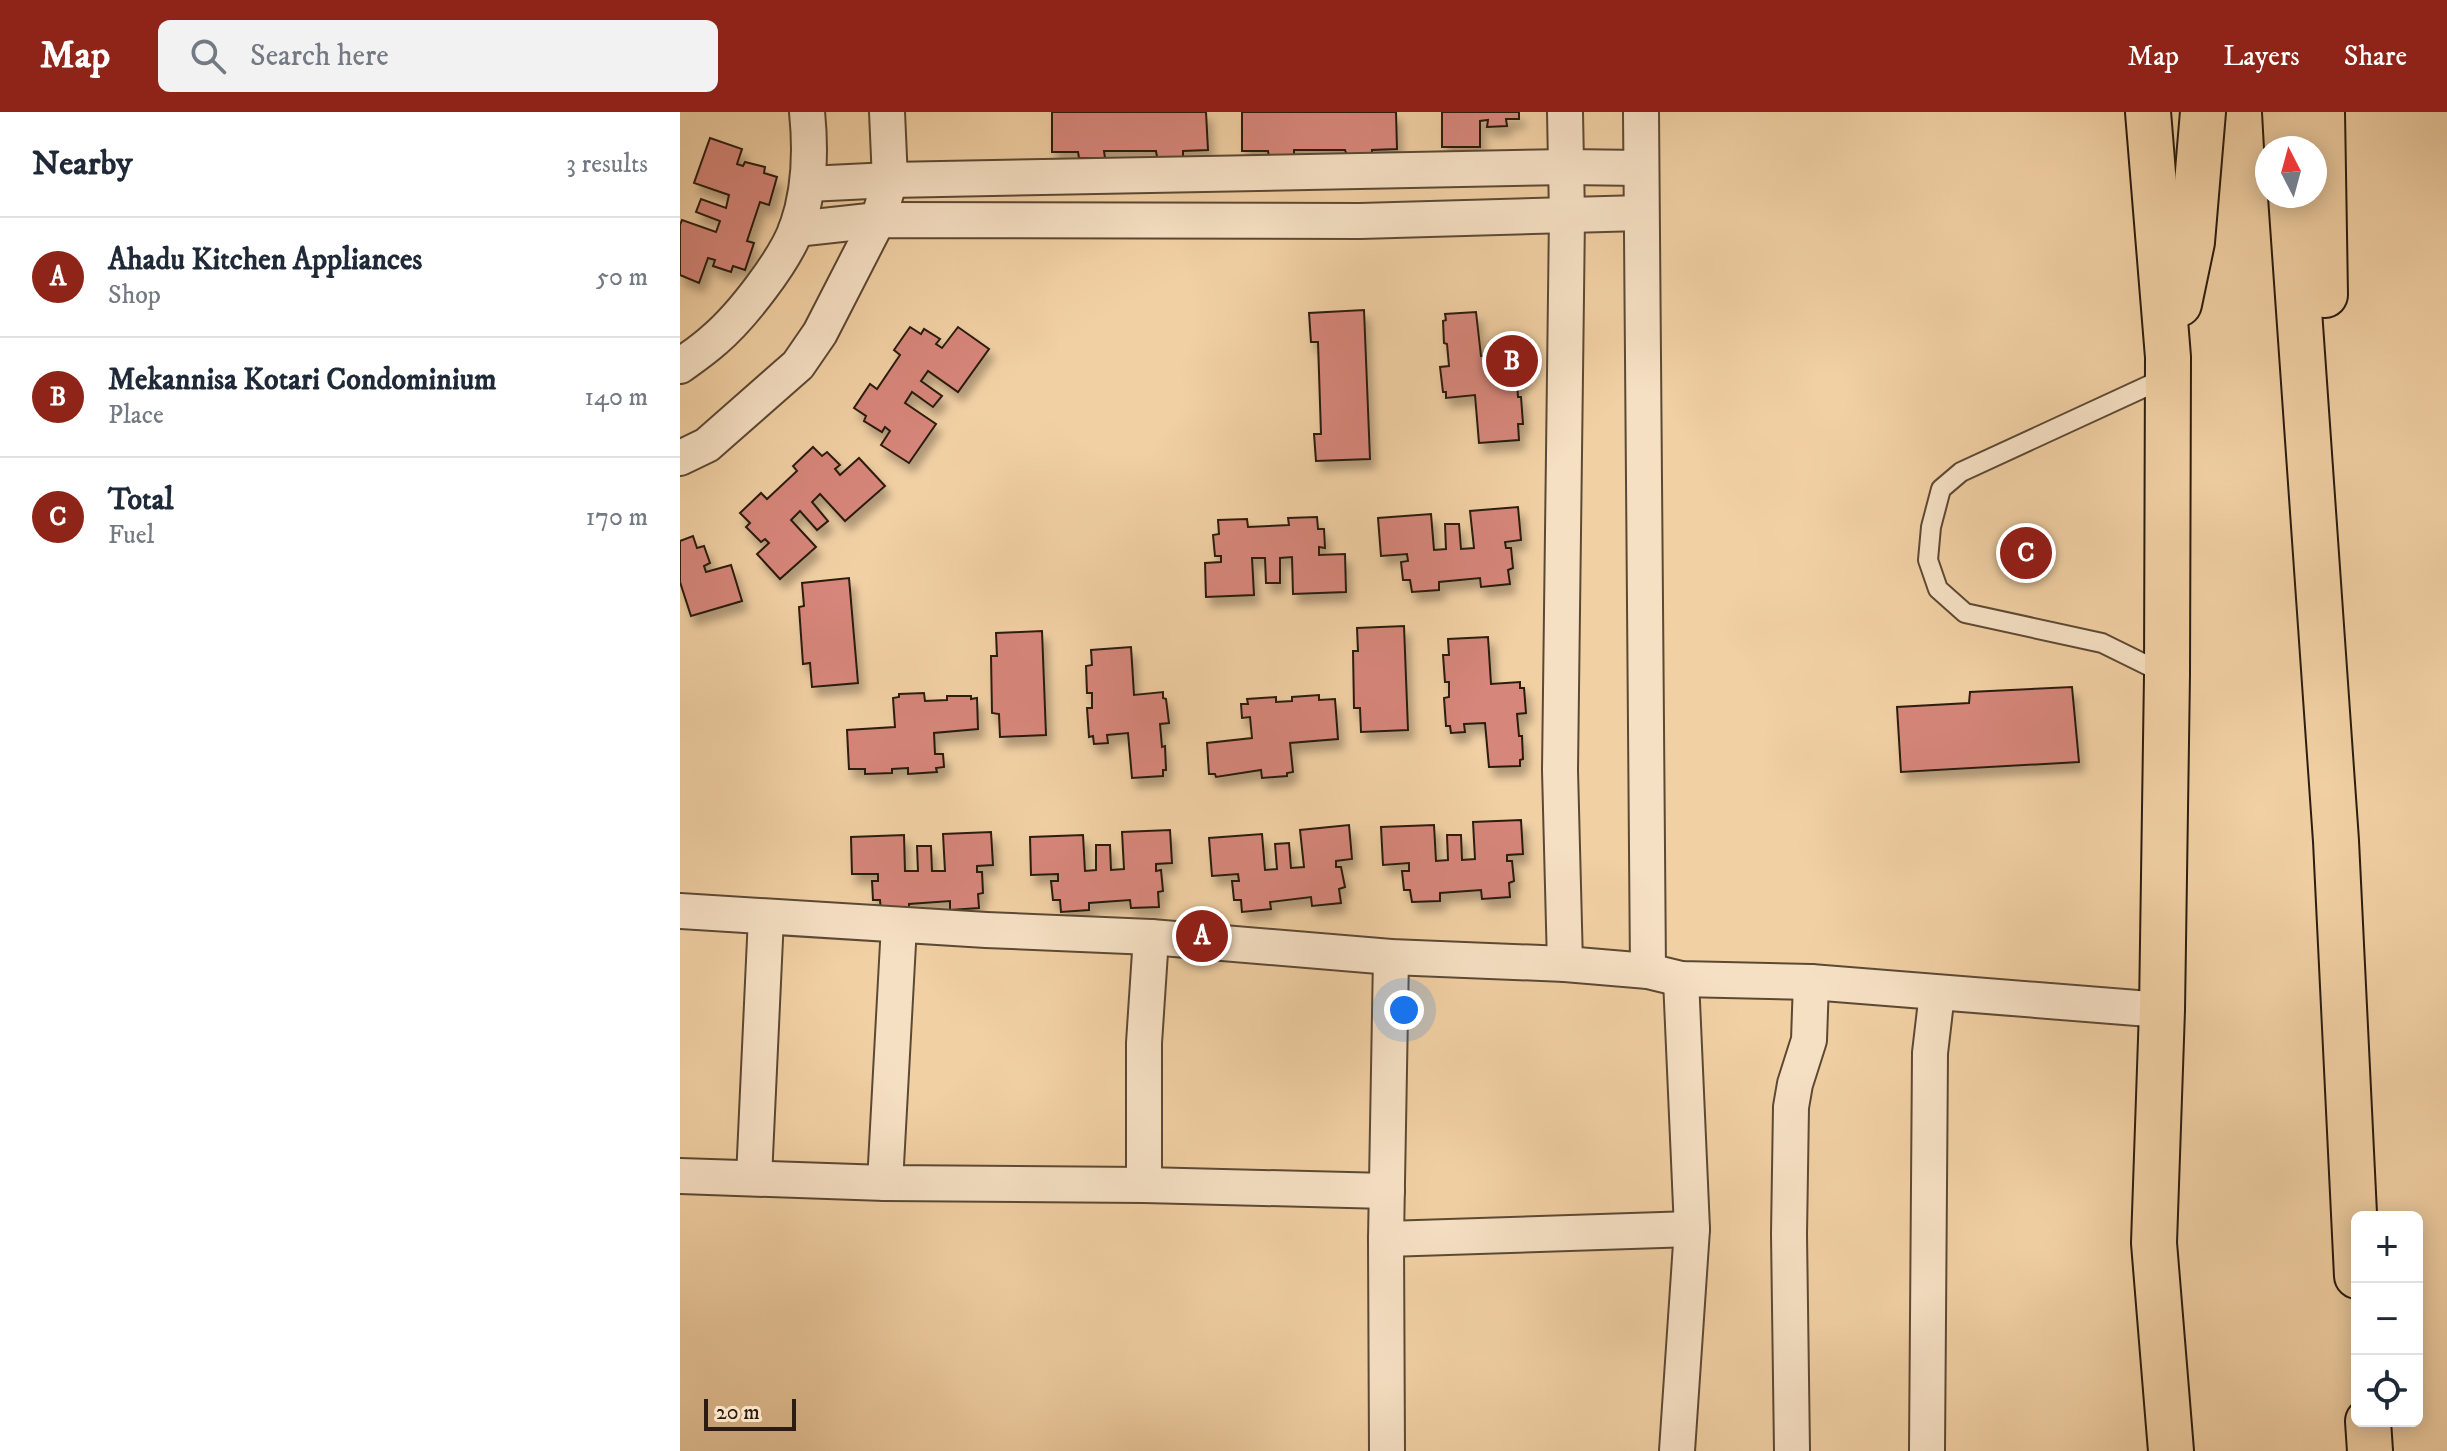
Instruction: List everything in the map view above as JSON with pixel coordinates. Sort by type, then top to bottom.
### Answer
[{"type":"highway","points":[[2148,112],[2168,367],[2162,1010],[2154,1243],[2171,1451]]},
{"type":"highway","points":[[2168,367],[2192,242],[2203,112]]},
{"type":"highway","points":[[2285,112],[2286,136]]},
{"type":"highway","points":[[2322,112],[2336,841]]},
{"type":"highway","points":[[2292,208],[2336,841],[2354,1211]]},
{"type":"highway","points":[[2368,1427],[2370,1451]]},
{"type":"street","points":[[680,366],[716,339],[768,279],[796,229],[808,184],[807,112]]},
{"type":"street","points":[[680,458],[707,445],[798,365],[820,333],[878,220],[890,180],[887,112]]},
{"type":"street","points":[[1565,112],[1567,216],[1560,770],[1565,964]]},
{"type":"street","points":[[1641,112],[1648,971]]},
{"type":"street","points":[[808,184],[890,180],[1641,168]]},
{"type":"street","points":[[796,229],[878,220],[1360,221],[1641,213]]},
{"type":"street","points":[[680,911],[1151,937],[1391,957],[1565,964],[1648,971],[1681,979],[1811,982],[2162,1010]]},
{"type":"street","points":[[754,1178],[766,917]]},
{"type":"street","points":[[885,1183],[899,925]]},
{"type":"street","points":[[1144,1185],[1144,1043],[1151,937]]},
{"type":"street","points":[[1387,1451],[1386,1239],[1391,957]]},
{"type":"street","points":[[1677,1451],[1692,1229],[1681,979]]},
{"type":"street","points":[[1792,1451],[1791,1107],[1809,1040],[1811,982]]},
{"type":"street","points":[[1927,1451],[1930,1053],[1937,993]]},
{"type":"street","points":[[680,1176],[885,1183],[1387,1191]]},
{"type":"street","points":[[1386,1239],[1692,1229]]},
{"type":"lane","points":[[2167,675],[2102,643],[1965,613],[1938,589],[1928,560],[1931,527],[1941,489],[1961,472],[2168,367]]},
{"type":"building","points":[[1052,112],[1206,112],[1208,150],[1183,151],[1183,157],[1157,157],[1156,151],[1104,151],[1105,158],[1079,158],[1078,152],[1052,152]]},
{"type":"building","points":[[1242,112],[1396,112],[1397,149],[1372,150],[1372,156],[1347,156],[1345,150],[1294,150],[1294,158],[1269,157],[1268,151],[1242,151]]},
{"type":"building","points":[[1442,112],[1519,112],[1519,119],[1506,119],[1507,126],[1487,127],[1488,120],[1480,121],[1480,147],[1442,147]]},
{"type":"building","points":[[710,138],[742,149],[737,164],[743,166],[745,162],[765,167],[764,173],[777,177],[769,205],[760,202],[747,241],[754,243],[745,270],[733,266],[731,272],[713,266],[715,260],[708,258],[699,283],[680,275],[680,225],[682,220],[716,232],[720,221],[696,212],[701,199],[726,208],[729,195],[694,183]]},
{"type":"building","points":[[1364,310],[1370,459],[1316,461],[1314,434],[1321,434],[1318,342],[1311,342],[1309,313]]},
{"type":"building","points":[[1476,312],[1481,356],[1502,355],[1501,347],[1515,346],[1516,353],[1520,353],[1522,381],[1517,382],[1523,424],[1518,424],[1519,440],[1479,443],[1475,395],[1446,398],[1446,392],[1443,392],[1440,367],[1449,366],[1447,344],[1444,343],[1445,314]]},
{"type":"building","points":[[910,327],[921,334],[924,329],[940,339],[936,344],[942,348],[958,327],[989,349],[958,392],[928,371],[921,381],[942,396],[933,407],[912,392],[905,403],[936,424],[909,463],[881,445],[890,431],[885,427],[882,432],[864,421],[866,416],[854,408],[870,384],[877,389],[900,355],[894,350]]},
{"type":"building","points":[[813,447],[822,456],[827,452],[840,465],[835,469],[840,475],[859,458],[885,486],[845,521],[820,494],[812,502],[828,521],[817,530],[800,511],[791,520],[816,547],[780,579],[757,554],[769,543],[765,539],[761,542],[746,527],[750,523],[740,513],[761,493],[767,499],[797,471],[793,466]]},
{"type":"building","points":[[1518,507],[1521,540],[1505,542],[1506,548],[1511,548],[1513,568],[1508,570],[1510,584],[1481,587],[1480,578],[1439,582],[1439,590],[1412,592],[1410,580],[1403,580],[1401,562],[1408,561],[1407,554],[1381,556],[1378,518],[1431,514],[1434,550],[1446,549],[1445,524],[1459,524],[1461,549],[1474,548],[1470,511]]},
{"type":"building","points":[[1317,517],[1318,529],[1324,529],[1325,548],[1319,547],[1319,555],[1345,554],[1346,592],[1293,594],[1292,557],[1280,558],[1280,583],[1266,583],[1265,558],[1252,558],[1254,595],[1206,597],[1205,563],[1221,562],[1221,556],[1215,556],[1213,535],[1219,534],[1218,520],[1247,519],[1248,527],[1289,525],[1288,518]]},
{"type":"building","points":[[693,536],[697,548],[704,546],[710,563],[704,566],[706,572],[731,565],[742,601],[691,616],[680,582],[680,541]]},
{"type":"building","points":[[849,578],[858,683],[812,687],[810,663],[803,664],[799,607],[804,606],[802,583]]},
{"type":"building","points":[[1404,626],[1408,730],[1361,732],[1360,708],[1354,708],[1353,651],[1358,651],[1357,628]]},
{"type":"building","points":[[1042,631],[1046,735],[1000,737],[999,714],[992,713],[991,656],[997,656],[996,633]]},
{"type":"building","points":[[1488,637],[1491,684],[1520,682],[1520,688],[1524,688],[1526,713],[1517,714],[1519,736],[1522,736],[1523,759],[1520,766],[1489,767],[1485,723],[1464,724],[1465,732],[1451,733],[1450,726],[1446,726],[1444,698],[1449,697],[1449,682],[1445,682],[1443,655],[1449,655],[1448,639]]},
{"type":"building","points":[[1131,647],[1134,695],[1163,692],[1166,699],[1169,723],[1160,724],[1162,747],[1165,746],[1166,770],[1163,770],[1163,776],[1132,778],[1128,733],[1107,735],[1108,743],[1094,744],[1093,736],[1089,737],[1087,708],[1092,708],[1092,693],[1087,693],[1086,666],[1092,665],[1091,650]]},
{"type":"building","points":[[2072,687],[2079,762],[1901,772],[1897,707],[1969,703],[1970,692]]},
{"type":"building","points":[[924,693],[925,701],[947,700],[947,696],[977,698],[978,729],[934,733],[935,754],[943,754],[944,767],[936,768],[937,772],[908,774],[908,768],[892,769],[892,773],[865,774],[865,769],[849,769],[847,730],[895,727],[893,698],[899,697],[899,694]]},
{"type":"building","points":[[1319,695],[1319,700],[1335,699],[1338,739],[1290,743],[1293,772],[1287,773],[1287,776],[1262,778],[1261,770],[1216,777],[1209,774],[1207,743],[1252,738],[1250,717],[1242,718],[1241,704],[1248,704],[1247,699],[1276,697],[1276,702]]},
{"type":"building","points":[[1521,820],[1523,854],[1507,855],[1507,861],[1512,861],[1514,881],[1509,883],[1510,897],[1482,899],[1481,890],[1440,893],[1440,901],[1412,902],[1410,890],[1404,890],[1402,871],[1409,871],[1409,863],[1383,865],[1381,827],[1434,825],[1436,861],[1448,860],[1447,835],[1461,835],[1462,860],[1475,859],[1473,822]]},
{"type":"building","points":[[1349,825],[1352,859],[1336,861],[1336,867],[1341,867],[1345,887],[1339,889],[1341,903],[1312,906],[1311,897],[1270,902],[1271,909],[1242,912],[1241,900],[1234,900],[1232,881],[1239,881],[1238,874],[1212,876],[1209,838],[1262,834],[1265,870],[1277,869],[1275,844],[1289,843],[1291,868],[1304,867],[1300,830]]},
{"type":"building","points":[[1170,830],[1172,863],[1156,864],[1156,871],[1161,870],[1163,891],[1158,892],[1159,907],[1131,908],[1130,900],[1089,903],[1089,910],[1061,912],[1060,900],[1053,900],[1051,881],[1058,881],[1058,874],[1031,875],[1030,837],[1083,835],[1085,871],[1096,870],[1096,845],[1110,845],[1111,870],[1124,869],[1122,832]]},
{"type":"building","points":[[991,832],[993,865],[977,866],[977,872],[982,872],[983,893],[978,894],[979,908],[950,910],[950,901],[909,904],[909,911],[881,912],[880,900],[873,900],[872,881],[878,881],[878,874],[852,874],[851,837],[904,835],[905,871],[918,871],[917,846],[931,846],[932,871],[945,871],[943,834]]},
{"type":"place","name":"Mekannisa Kotari Condominium","points":[[1512,361]]},
{"type":"place","name":"Total","points":[[2026,553]]},
{"type":"place","name":"Ahadu Kitchen Appliances","points":[[1202,936]]}]
